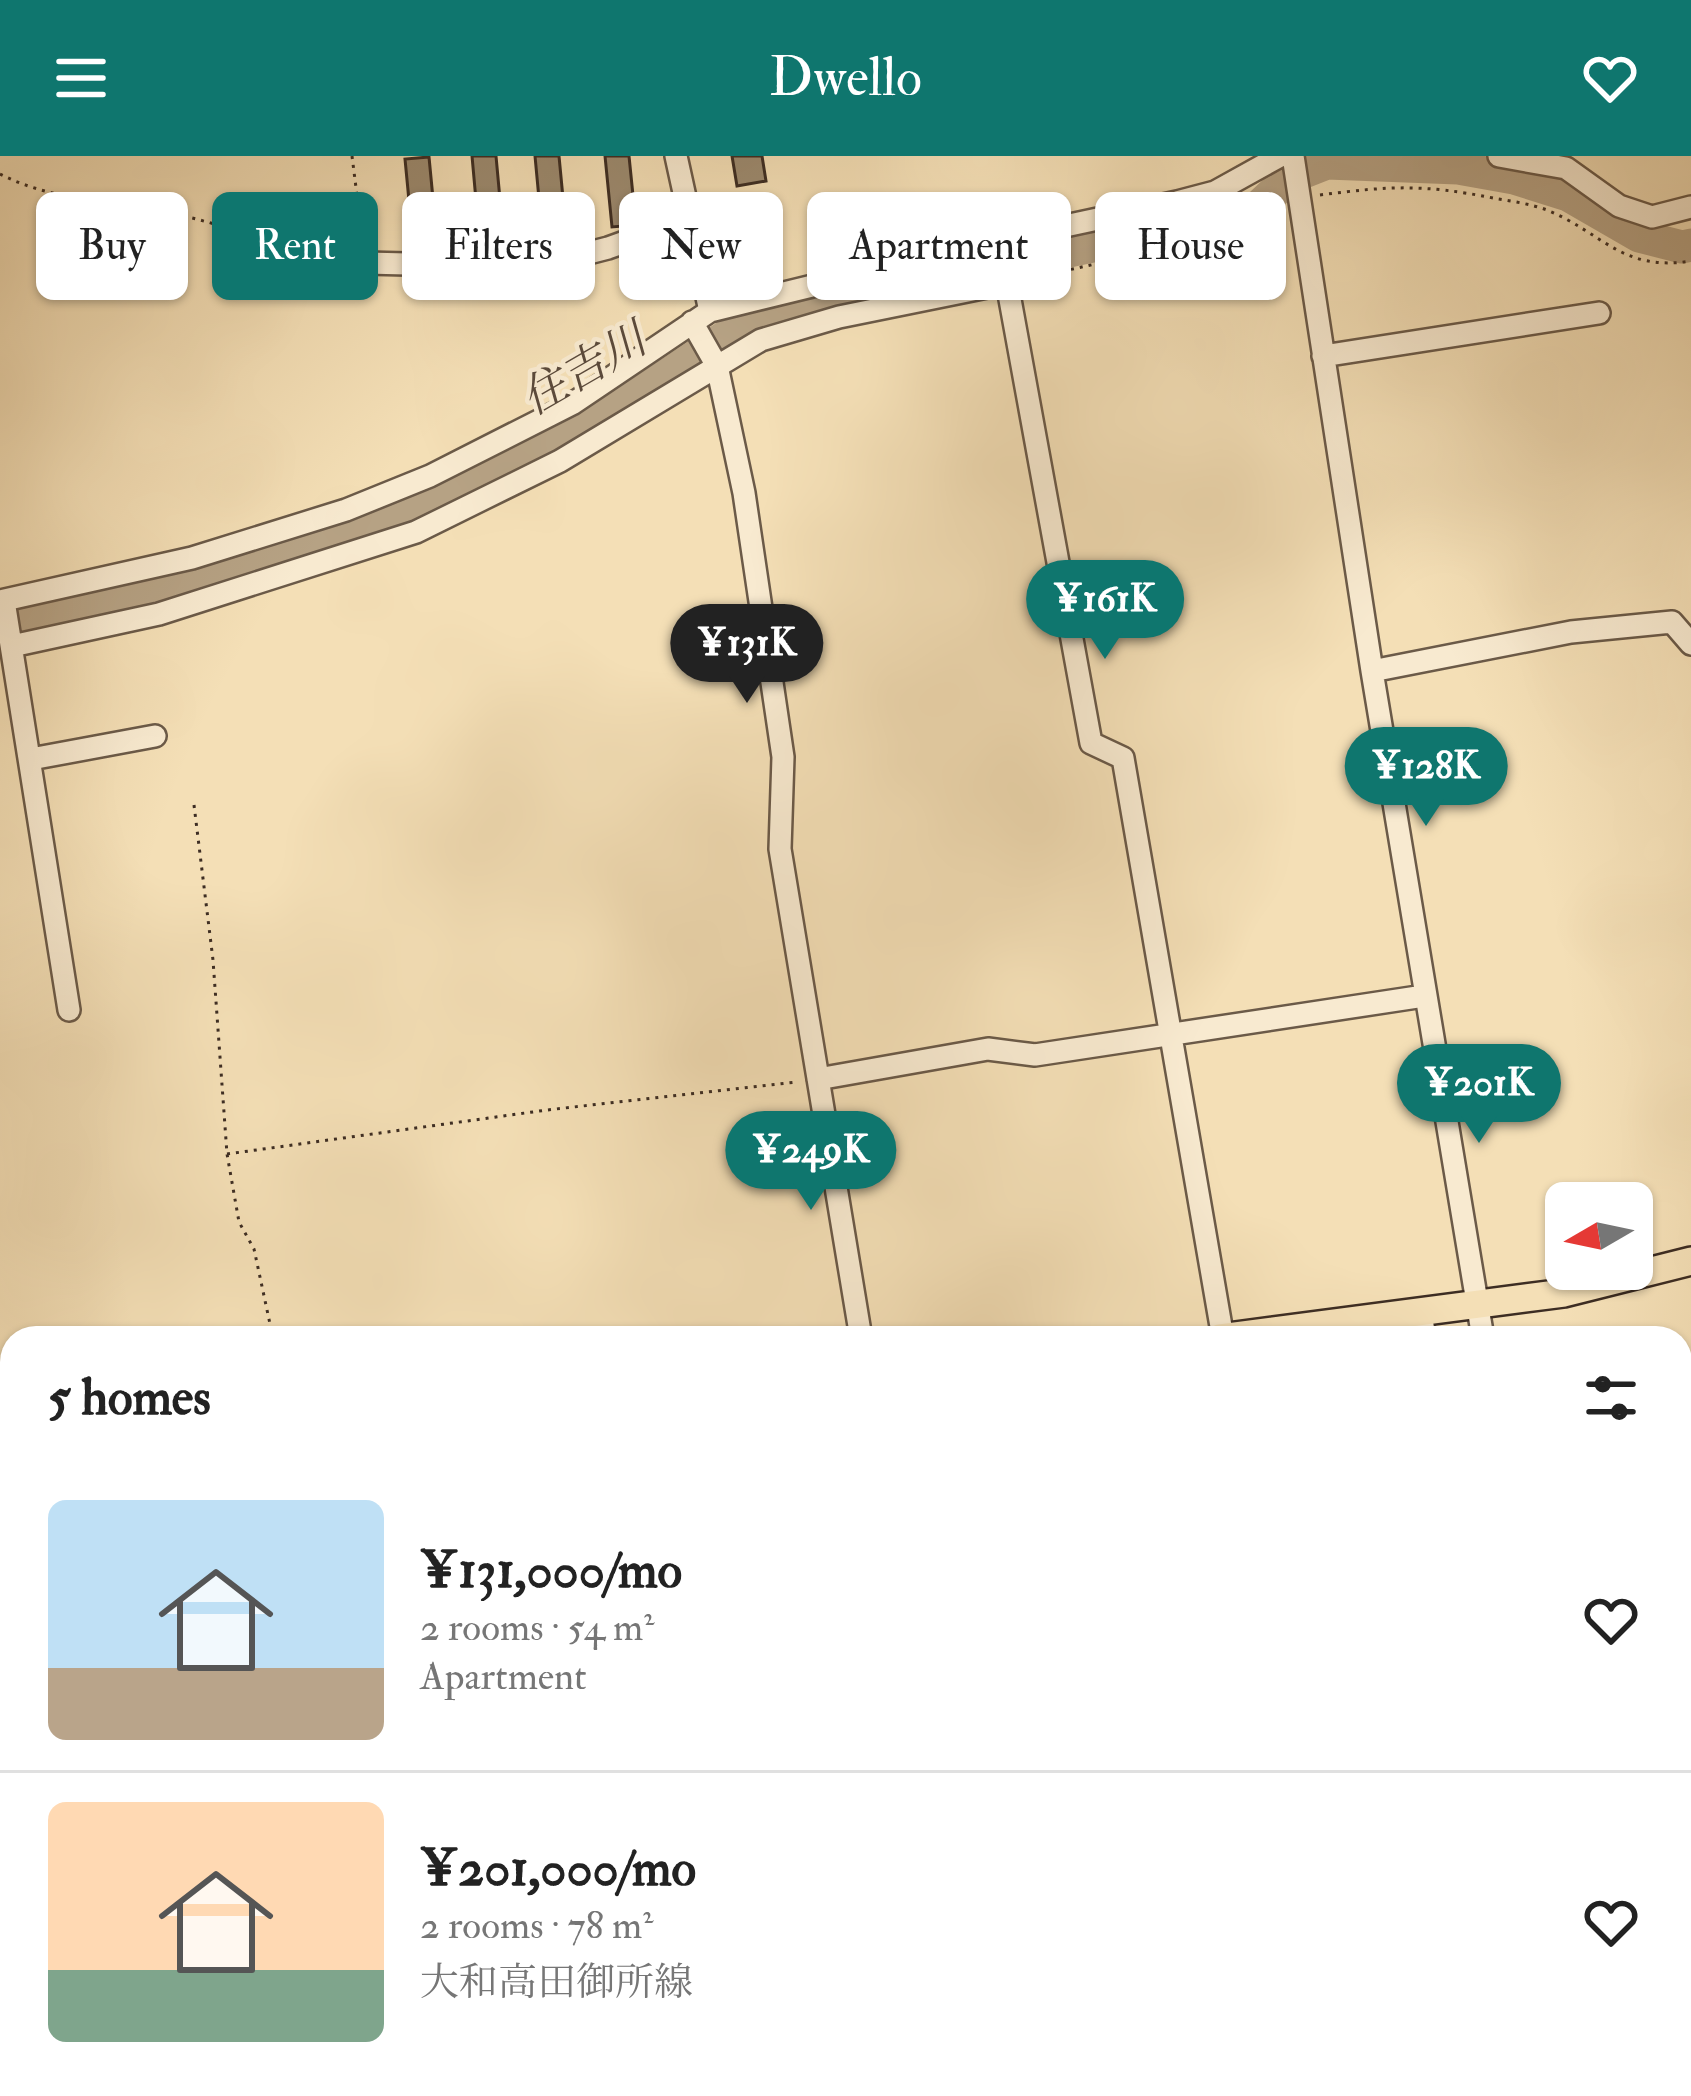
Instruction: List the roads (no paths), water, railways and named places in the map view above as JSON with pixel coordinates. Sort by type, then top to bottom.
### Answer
[{"type":"main road","points":[[1423,1325],[1478,1306],[1564,1293],[1691,1261]]},
{"type":"street","points":[[676,156],[685,192]]},
{"type":"street","points":[[69,1010],[31,759],[8,671],[12,646],[2,601],[192,558],[346,510],[409,485],[572,404],[701,316],[1215,192],[1280,156]]},
{"type":"street","points":[[1293,156],[1424,996],[1481,1326]]},
{"type":"street","points":[[1499,156],[1566,168],[1619,206],[1652,217],[1691,207]]},
{"type":"street","points":[[378,263],[534,267],[619,244]]},
{"type":"street","points":[[12,646],[159,614],[416,532],[560,460],[761,340],[839,317],[1007,283],[1091,743],[1123,758],[1219,1326]]},
{"type":"street","points":[[699,300],[744,493],[783,757],[780,849],[859,1326]]},
{"type":"street","points":[[1323,356],[1599,313]]},
{"type":"street","points":[[1372,670],[1571,632],[1672,622],[1691,644]]},
{"type":"street","points":[[31,759],[155,736]]},
{"type":"street","points":[[818,1079],[988,1049],[1035,1055],[1424,996]]},
{"type":"waterway","name":"住吉川","points":[[0,621],[147,594],[428,504],[605,416],[737,329],[827,302],[1116,241],[1208,227],[1256,209],[1289,178],[1327,163],[1458,168],[1514,178],[1568,195],[1639,236],[1691,245]]}]
